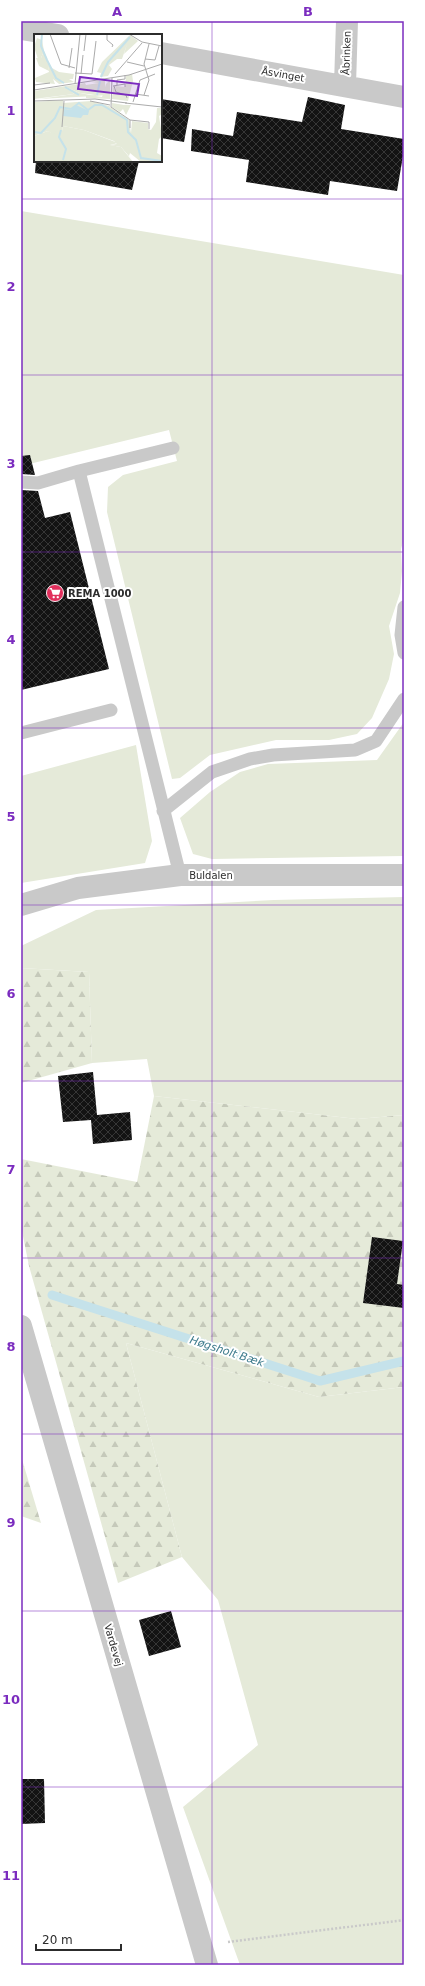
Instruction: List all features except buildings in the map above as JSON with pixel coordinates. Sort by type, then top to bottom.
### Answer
[{"type":"street","name":"Åbrinken","points":[[345,85],[347,21]]},
{"type":"street","points":[[21,29],[52,34]]},
{"type":"street","name":"Åsvinget","points":[[162,53],[345,85],[404,97]]},
{"type":"street","name":"Buldalen","points":[[21,904],[78,888],[180,875],[404,874]]},
{"type":"street","name":"Vardevej","points":[[21,1326],[204,1955]]},
{"type":"lane","points":[[21,482],[38,483],[79,471],[173,448]]},
{"type":"lane","points":[[79,471],[180,875]]},
{"type":"lane","points":[[404,607],[400,635],[404,653]]},
{"type":"lane","points":[[163,811],[212,772],[250,759],[273,755],[355,750],[376,741],[404,699]]},
{"type":"lane","points":[[21,733],[111,710]]},
{"type":"path","points":[[204,1955],[404,1920]]},
{"type":"green space","points":[[21,211],[404,275],[404,538],[401,549],[402,571],[400,593],[389,626],[394,654],[389,679],[372,718],[357,734],[329,740],[276,740],[210,755],[180,778],[172,779],[107,512],[108,487],[123,475],[177,461],[169,430],[21,466]]},
{"type":"green space","points":[[404,722],[404,856],[212,859],[193,854],[180,818],[210,792],[240,772],[268,764],[377,760]]},
{"type":"green space","points":[[136,745],[152,841],[145,863],[21,883],[21,776]]},
{"type":"green space","points":[[404,897],[404,1115],[357,1119],[154,1096],[147,1059],[92,1063],[89,972],[21,968],[21,946],[96,910],[274,900]]},
{"type":"green space","points":[[21,968],[89,972],[92,1063],[21,1083]]},
{"type":"green space","points":[[154,1096],[357,1119],[404,1115],[404,1387],[319,1397],[126,1343],[182,1557],[118,1583],[29,1266],[21,1226],[21,1159],[137,1182]]},
{"type":"green space","points":[[126,1343],[319,1397],[404,1387],[404,1965],[240,1965],[183,1807],[258,1745],[218,1600],[182,1557]]},
{"type":"green space","points":[[21,1456],[41,1523],[21,1516]]},
{"type":"waterway","name":"Høgsholt Bæk","points":[[52,1295],[320,1381],[404,1361]]},
{"type":"place","name":"REMA 1000","points":[[55,593]]}]
